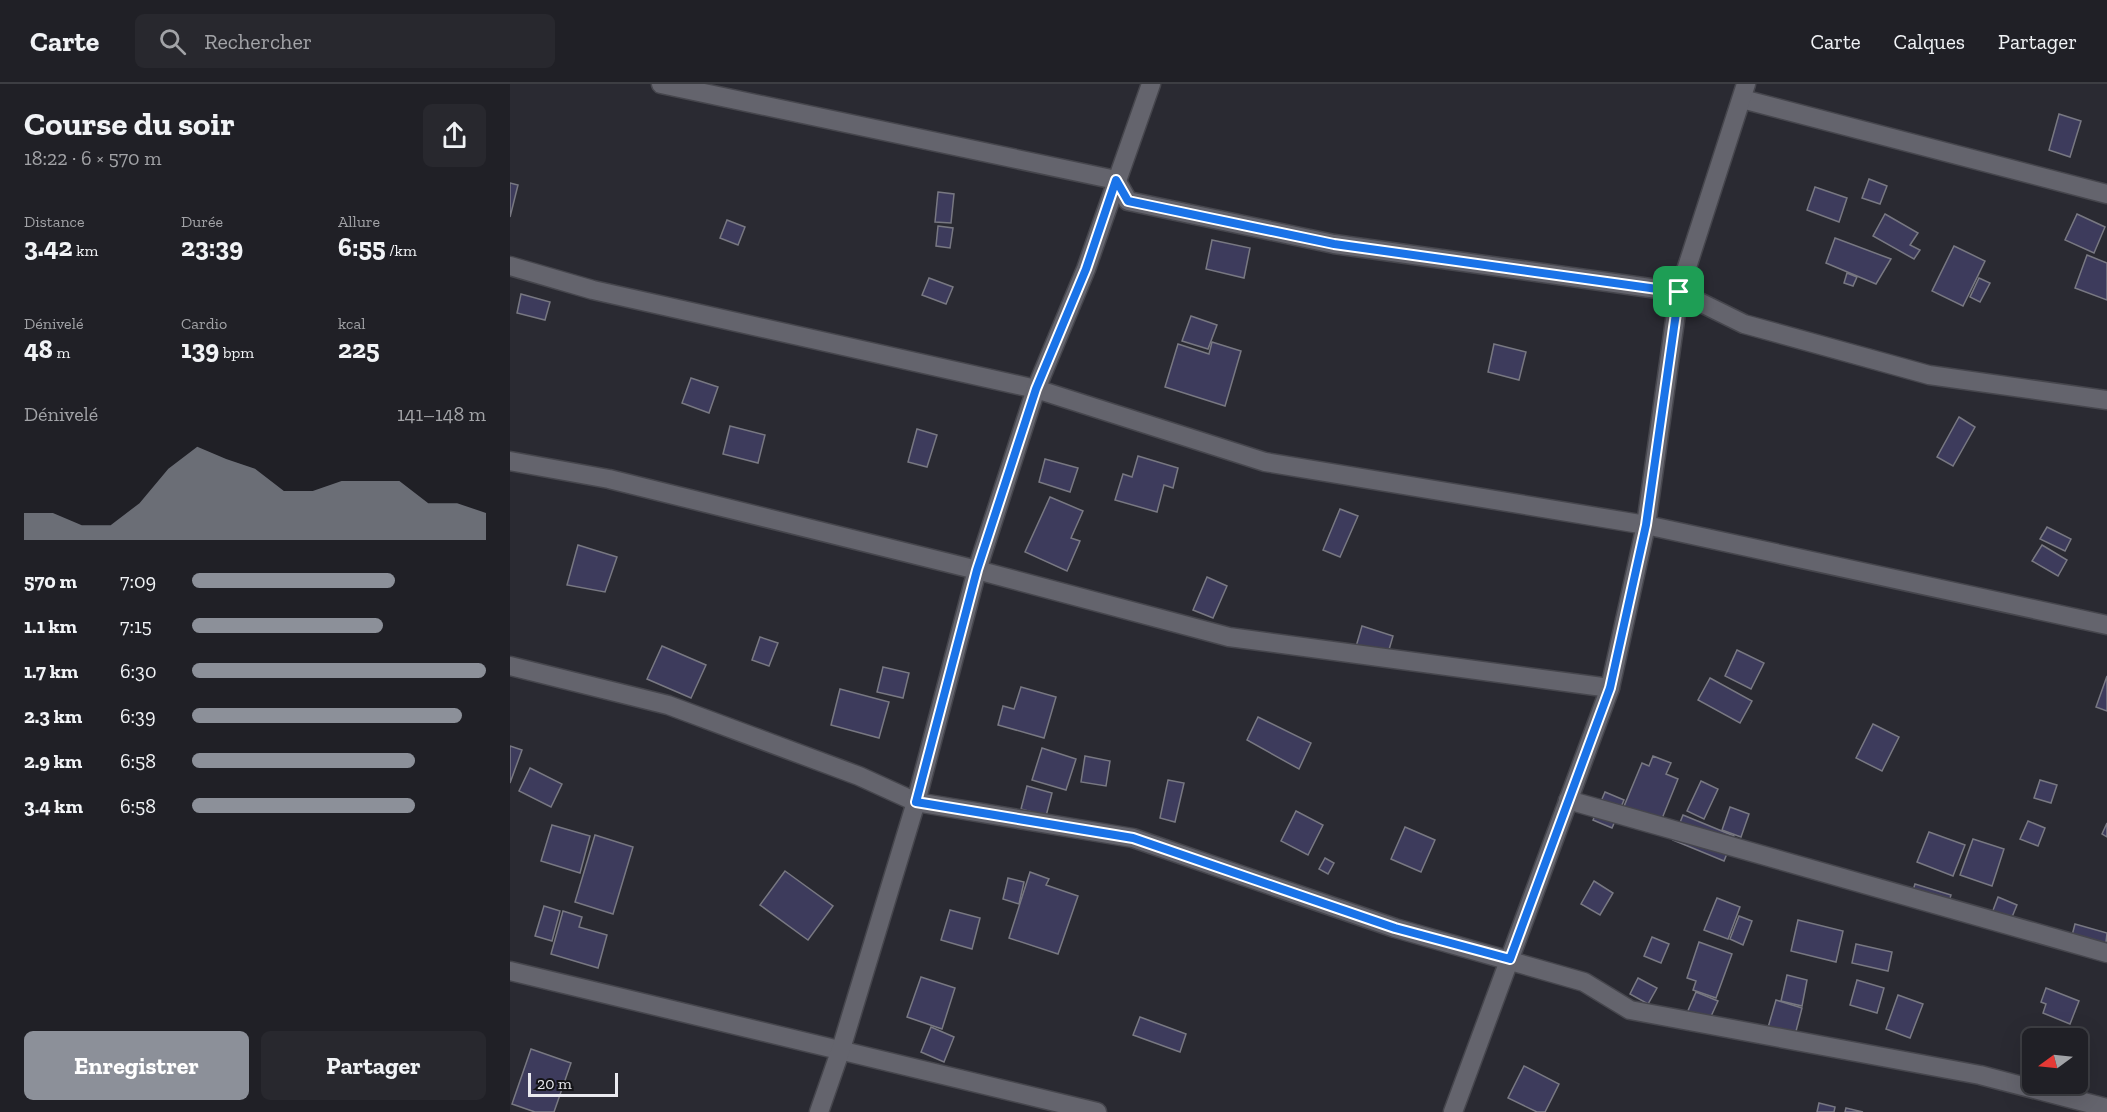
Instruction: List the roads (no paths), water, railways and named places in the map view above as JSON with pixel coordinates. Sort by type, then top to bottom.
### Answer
[{"type":"street","points":[[661,84],[1116,180],[1128,201],[1334,244],[1679,292],[1744,324],[1929,375],[2107,400]]},
{"type":"street","points":[[819,1112],[841,1049],[916,802],[977,570],[1036,389],[1086,269],[1151,84]]},
{"type":"street","points":[[1453,1112],[1610,688],[1646,525],[1679,292],[1731,126],[1744,92],[2107,194]]},
{"type":"street","points":[[510,266],[593,291],[1036,389],[1265,462],[1646,525],[2107,626]]},
{"type":"street","points":[[510,461],[609,479],[977,570],[1229,637],[1610,688]]},
{"type":"street","points":[[510,666],[668,705],[859,776],[916,802],[1133,838],[1395,928],[1584,982],[1630,1010],[1980,1075],[2107,1108]]},
{"type":"street","points":[[1568,800],[2107,953]]},
{"type":"street","points":[[510,971],[1097,1112]]}]
